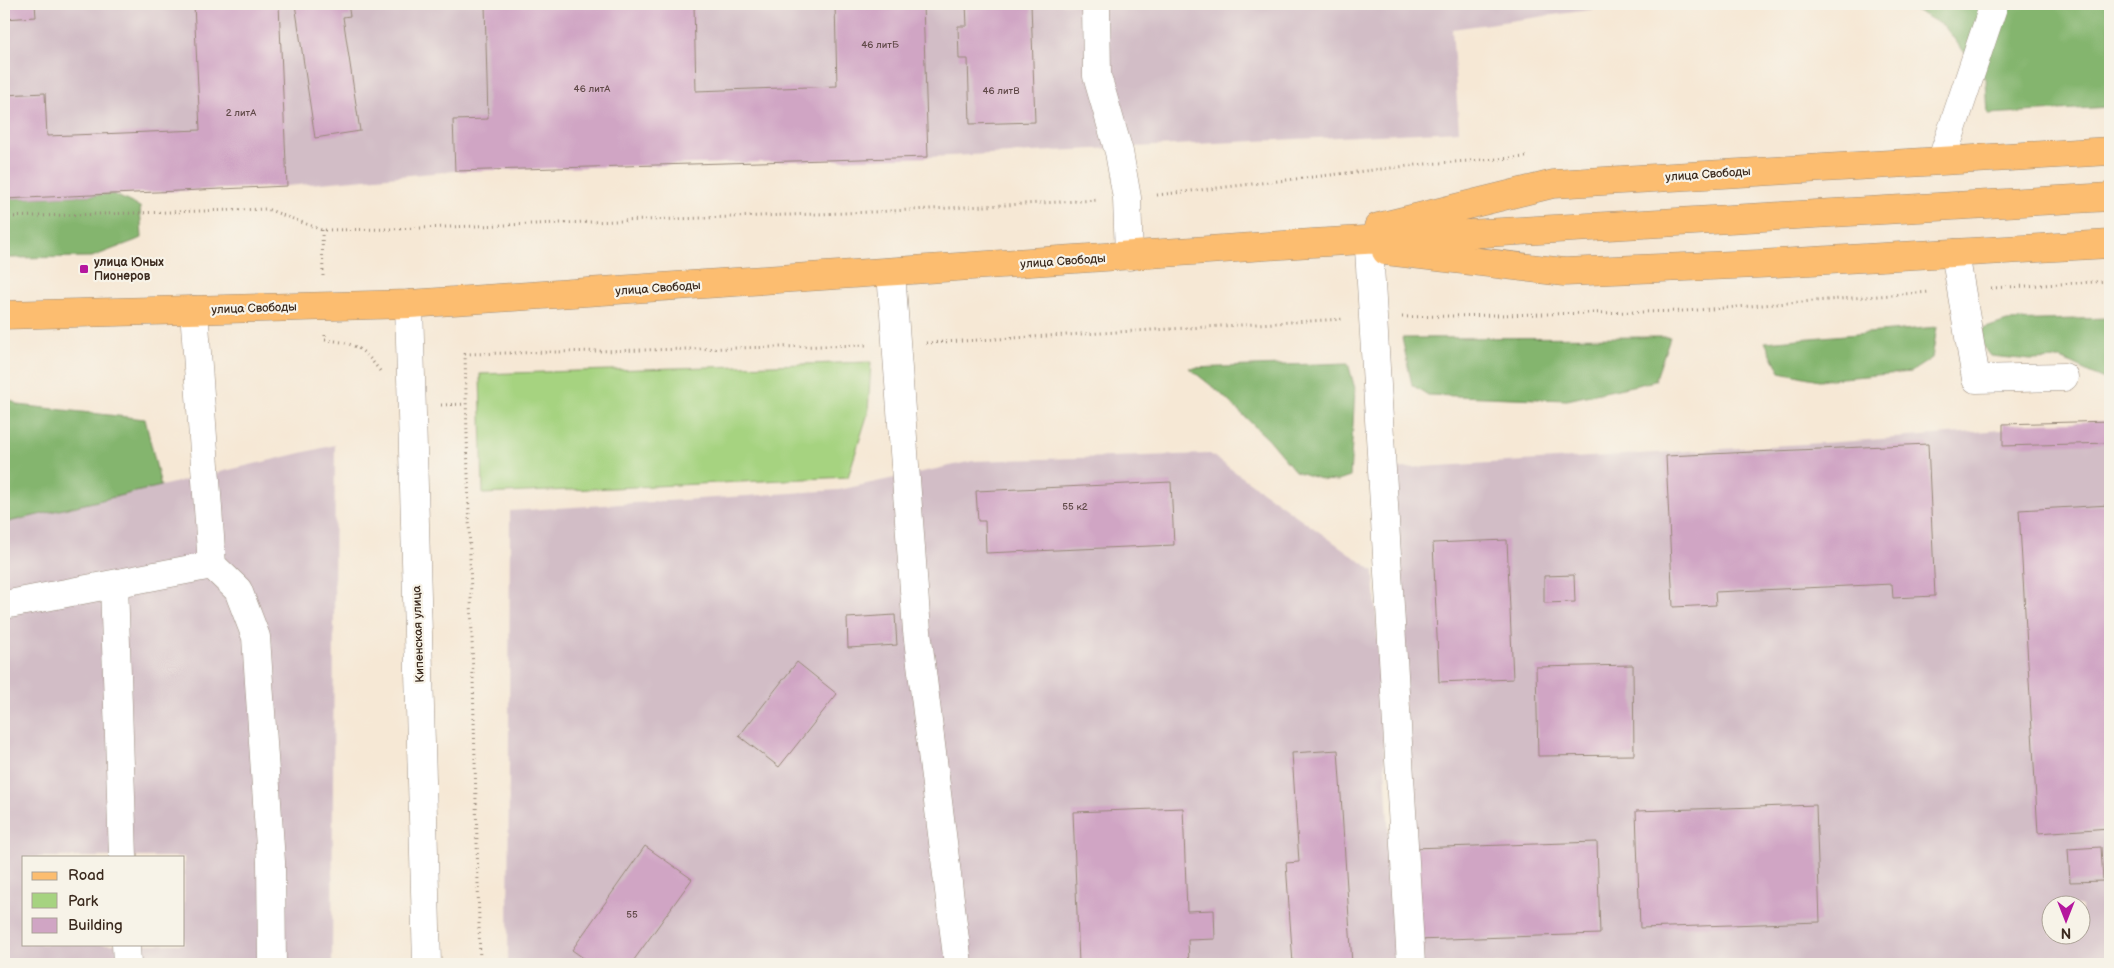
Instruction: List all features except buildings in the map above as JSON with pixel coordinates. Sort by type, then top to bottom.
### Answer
[{"type":"main road","name":"улица Свободы","points":[[1312,243],[1553,184],[1942,159],[2110,151]]},
{"type":"main road","name":"улица Свободы","points":[[4,315],[409,304],[1312,243],[2110,197]]},
{"type":"main road","name":"улица Свободы","points":[[1312,243],[1564,272],[2110,244]]},
{"type":"street","points":[[1096,4],[1097,76],[1119,152],[1127,198],[1129,256]]},
{"type":"street","points":[[1942,159],[1994,4]]},
{"type":"street","points":[[1369,249],[1411,964]]},
{"type":"street","points":[[1954,253],[1976,379],[2064,377]]},
{"type":"street","points":[[891,272],[917,631],[958,964]]},
{"type":"street","name":"Кипенская улица","points":[[409,304],[427,964]]},
{"type":"street","points":[[194,310],[212,565],[238,590],[256,637],[271,862],[272,964]]},
{"type":"street","points":[[4,605],[212,565]]},
{"type":"street","points":[[114,584],[123,856]]},
{"type":"street","points":[[126,946],[127,964]]},
{"type":"path","points":[[4,217],[267,209],[322,230],[873,212],[1127,198],[1425,164]]},
{"type":"path","points":[[480,964],[465,354],[896,344],[1373,317],[1686,311],[1961,289],[2110,281]]},
{"type":"path","points":[[325,340],[348,342],[367,354],[382,373]]},
{"type":"path","points":[[440,405],[466,404]]},
{"type":"shaded area","points":[[4,4],[1632,4],[1452,29],[1459,131],[928,157],[455,171],[287,186],[4,199]]},
{"type":"shaded area","points":[[2110,422],[2110,964],[1420,964],[1390,469],[1855,441]]},
{"type":"shaded area","points":[[335,445],[332,964],[4,964],[4,523]]},
{"type":"shaded area","points":[[1210,454],[1374,571],[1396,964],[508,964],[510,511],[839,490],[973,461]]},
{"type":"green space","points":[[1904,4],[2110,4],[2110,107],[1988,114],[1986,80],[1944,26]]},
{"type":"green space","points":[[113,194],[140,207],[142,238],[92,257],[4,258],[4,199]]},
{"type":"green space","points":[[2110,318],[2110,382],[2061,359],[2031,360],[1991,356],[1981,343],[1983,329],[2007,321]]},
{"type":"green space","points":[[1937,327],[1932,358],[1911,372],[1819,380],[1780,372],[1765,342]]},
{"type":"green space","points":[[1670,337],[1655,381],[1567,400],[1428,395],[1412,385],[1402,338]]},
{"type":"green space","points":[[871,362],[868,413],[848,477],[483,494],[480,374]]},
{"type":"green space","points":[[1348,363],[1355,389],[1350,477],[1338,481],[1323,480],[1295,471],[1268,439],[1218,391],[1189,368]]},
{"type":"green space","points":[[4,395],[18,405],[145,419],[161,486],[4,523]]},
{"type":"place","name":"улица Юных Пионеров","points":[[84,269]]}]
